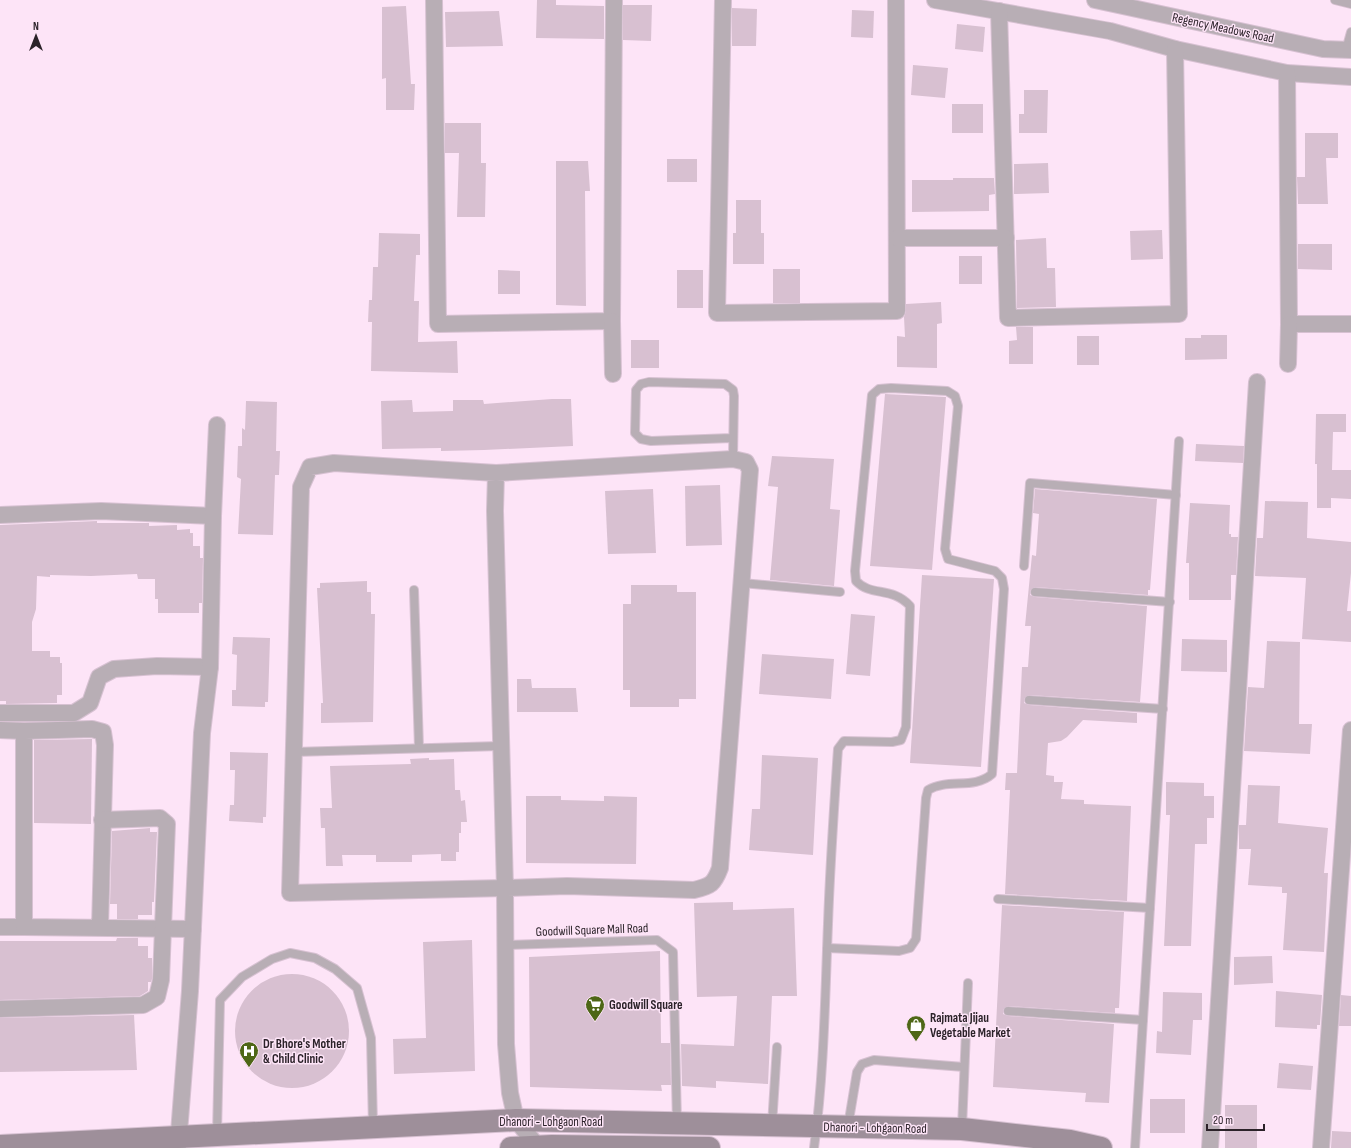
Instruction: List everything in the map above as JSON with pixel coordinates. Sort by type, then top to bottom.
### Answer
[{"type":"main road","name":"Dhanori - Lohgaon Road","points":[[0,1146],[178,1142],[217,1135],[516,1120],[772,1126],[816,1137],[848,1127],[962,1129],[1070,1141],[1102,1148]]},
{"type":"main road","name":"Dhanori - Lohgaon Road","points":[[511,1148],[709,1148]]},
{"type":"street","points":[[434,0],[438,324],[612,321]]},
{"type":"street","points":[[613,374],[614,0]]},
{"type":"street","points":[[723,0],[717,313],[897,311],[896,0]]},
{"type":"street","points":[[936,0],[1110,31],[1175,49],[1287,73],[1351,77]]},
{"type":"street","name":"Regency Meadows Road","points":[[1095,0],[1146,5],[1323,49],[1349,50]]},
{"type":"street","points":[[999,11],[1008,318],[1179,314],[1175,49]]},
{"type":"street","points":[[1287,73],[1288,364]]},
{"type":"street","points":[[897,238],[1006,238]]},
{"type":"street","points":[[1289,324],[1351,324]]},
{"type":"street","points":[[1210,1148],[1257,382]]},
{"type":"street","points":[[178,1142],[188,1018],[202,733],[210,667],[213,516],[217,425]]},
{"type":"street","points":[[733,459],[746,462],[750,470],[742,583],[720,868],[715,880],[707,887],[694,890],[567,886],[290,893],[301,487],[310,468],[334,463],[496,473],[733,459]]},
{"type":"street","points":[[496,473],[495,519],[505,888],[506,1044],[510,1093],[516,1120],[539,1147]]},
{"type":"street","points":[[0,516],[101,511],[213,516]]},
{"type":"street","points":[[0,713],[74,713],[90,703],[99,677],[114,669],[157,666],[210,667]]},
{"type":"street","points":[[0,730],[24,731],[92,728],[103,732],[105,745],[100,927]]},
{"type":"street","points":[[1321,1148],[1351,730]]},
{"type":"street","points":[[24,731],[24,927]]},
{"type":"street","points":[[0,1010],[143,1005],[157,997],[161,980],[167,824],[160,818],[102,820]]},
{"type":"street","points":[[0,927],[193,929]]},
{"type":"lane","points":[[1335,0],[1351,4]]},
{"type":"lane","points":[[1349,50],[1351,32]]},
{"type":"lane","points":[[732,438],[651,441],[641,438],[635,433],[636,390],[641,384],[649,382],[726,384],[733,390],[734,396],[732,438],[733,459]]},
{"type":"lane","points":[[816,1137],[827,948],[830,858],[838,749],[844,741],[892,742],[901,740],[906,727],[910,606],[896,594],[862,588],[856,582],[855,571],[872,395],[879,389],[891,388],[947,391],[955,396],[958,406],[945,549],[948,559],[994,571],[1002,578],[1004,589],[992,774],[980,782],[935,786],[928,790],[926,798],[916,939],[910,948],[899,951],[827,948]]},
{"type":"lane","points":[[1135,1148],[1180,441]]},
{"type":"lane","points":[[1024,566],[1030,483],[1176,495]]},
{"type":"lane","points":[[742,583],[840,592]]},
{"type":"lane","points":[[414,590],[419,748]]},
{"type":"lane","points":[[1035,592],[1170,602]]},
{"type":"lane","points":[[1029,700],[1163,709]]},
{"type":"lane","points":[[294,752],[500,746]]},
{"type":"lane","points":[[998,899],[1150,908]]},
{"type":"lane","name":"Goodwill Square Mall Road","points":[[505,945],[657,940],[673,952],[677,1124]]},
{"type":"lane","points":[[217,1135],[220,1000],[242,977],[272,959],[290,953],[315,958],[335,969],[357,988],[372,1038],[373,1127]]},
{"type":"lane","points":[[962,1129],[968,983]]},
{"type":"lane","points":[[1008,1011],[1143,1020]]},
{"type":"lane","points":[[772,1126],[777,1047]]},
{"type":"lane","points":[[848,1127],[857,1072],[862,1064],[874,1060],[964,1067]]},
{"type":"building","points":[[537,0],[556,0],[556,5],[604,6],[604,39],[536,38]]},
{"type":"building","points":[[623,5],[652,5],[651,41],[623,40]]},
{"type":"building","points":[[406,6],[411,84],[415,84],[414,110],[386,110],[386,78],[382,79],[382,7]]},
{"type":"building","points":[[732,8],[757,9],[756,46],[732,46]]},
{"type":"building","points":[[852,10],[874,11],[873,38],[851,37]]},
{"type":"building","points":[[499,11],[503,46],[446,47],[445,12]]},
{"type":"building","points":[[957,24],[985,27],[983,52],[955,49]]},
{"type":"building","points":[[913,65],[948,68],[945,98],[911,95]]},
{"type":"building","points":[[1024,90],[1048,90],[1047,133],[1019,133],[1019,114],[1024,114]]},
{"type":"building","points":[[952,104],[983,104],[983,133],[952,133]]},
{"type":"building","points":[[445,123],[481,123],[481,163],[486,163],[485,217],[457,217],[459,153],[445,153]]},
{"type":"building","points":[[1305,133],[1338,133],[1338,158],[1326,158],[1328,204],[1298,204],[1297,177],[1305,177]]},
{"type":"building","points":[[667,159],[697,159],[697,182],[667,182]]},
{"type":"building","points":[[556,161],[588,161],[590,191],[585,191],[586,306],[556,305]]},
{"type":"building","points":[[1048,163],[1049,193],[1014,194],[1014,164]]},
{"type":"building","points":[[953,178],[994,178],[995,194],[989,195],[989,211],[912,212],[912,180],[953,180]]},
{"type":"building","points":[[736,200],[761,200],[761,233],[764,233],[764,264],[733,264],[733,233],[736,233]]},
{"type":"building","points":[[1162,230],[1163,259],[1131,260],[1130,231]]},
{"type":"building","points":[[379,233],[420,234],[420,255],[416,255],[414,301],[419,301],[418,342],[457,341],[458,373],[371,371],[372,322],[368,322],[369,300],[372,300],[373,267],[378,267]]},
{"type":"building","points":[[1046,238],[1047,268],[1055,268],[1056,307],[1017,308],[1016,240]]},
{"type":"building","points":[[1298,244],[1332,244],[1332,270],[1298,269]]},
{"type":"building","points":[[959,256],[982,256],[982,284],[959,284]]},
{"type":"building","points":[[773,269],[800,269],[800,303],[773,303]]},
{"type":"building","points":[[498,270],[520,271],[520,294],[498,294]]},
{"type":"building","points":[[677,270],[703,270],[703,308],[677,308]]},
{"type":"building","points":[[941,302],[942,323],[937,324],[937,368],[897,367],[897,336],[905,337],[904,317],[906,304]]},
{"type":"building","points":[[1016,327],[1033,327],[1033,364],[1009,364],[1009,341],[1017,340]]},
{"type":"building","points":[[1201,335],[1227,335],[1227,359],[1185,360],[1185,338],[1201,338]]},
{"type":"building","points":[[1077,336],[1099,336],[1099,365],[1077,365]]},
{"type":"building","points":[[631,340],[659,340],[659,368],[631,368]]},
{"type":"building","points":[[885,394],[946,397],[932,570],[870,566]]},
{"type":"building","points":[[571,399],[573,446],[441,451],[441,448],[382,449],[381,401],[412,400],[413,412],[453,411],[453,400],[483,400],[484,404]]},
{"type":"building","points":[[246,401],[277,402],[276,451],[280,451],[279,475],[275,475],[273,535],[238,534],[241,479],[237,477],[238,446],[242,446],[242,428],[245,430]]},
{"type":"building","points":[[1316,414],[1346,414],[1346,432],[1333,432],[1332,470],[1351,470],[1351,499],[1331,498],[1331,508],[1317,508],[1317,464],[1315,464]]},
{"type":"building","points":[[1196,444],[1244,446],[1243,463],[1195,461]]},
{"type":"building","points":[[772,456],[834,459],[830,509],[840,510],[834,586],[770,580],[778,487],[768,486]]},
{"type":"building","points":[[720,485],[722,545],[686,546],[685,486]]},
{"type":"building","points":[[653,489],[656,553],[608,554],[605,491]]},
{"type":"building","points":[[1035,489],[1157,499],[1150,590],[1148,590],[1148,595],[1035,587],[1030,591],[1030,595],[1035,597],[1147,606],[1140,702],[1029,695],[1024,699],[1024,703],[1029,705],[1137,713],[1137,723],[1083,720],[1067,737],[1061,741],[1048,743],[1046,775],[1054,776],[1054,782],[1063,782],[1061,799],[1084,800],[1084,804],[1131,806],[1127,901],[1005,894],[1010,790],[1005,790],[1006,773],[1017,773],[1022,667],[1028,667],[1031,626],[1025,626],[1032,555],[1036,556],[1039,514],[1033,513]]},
{"type":"building","points":[[1265,501],[1308,502],[1307,538],[1351,542],[1351,573],[1347,611],[1351,611],[1351,642],[1302,639],[1306,578],[1255,576],[1257,538],[1263,538]]},
{"type":"building","points":[[1190,503],[1230,505],[1229,534],[1231,534],[1231,537],[1238,537],[1236,575],[1231,575],[1231,600],[1189,600],[1189,563],[1186,563]]},
{"type":"building","points":[[97,521],[97,523],[149,523],[149,526],[177,525],[177,530],[190,529],[190,533],[193,533],[193,546],[200,546],[200,558],[203,558],[202,603],[199,603],[199,613],[158,613],[158,599],[155,599],[155,579],[138,579],[137,574],[91,576],[50,575],[50,577],[37,576],[36,609],[32,622],[32,651],[50,651],[50,657],[60,657],[60,663],[62,663],[62,695],[57,695],[57,703],[6,704],[6,701],[0,701],[0,525]]},
{"type":"building","points":[[922,575],[994,579],[981,767],[910,763]]},
{"type":"building","points":[[367,581],[367,592],[371,592],[371,614],[375,614],[373,722],[321,723],[321,703],[323,703],[317,588],[320,588],[320,583]]},
{"type":"building","points":[[631,585],[677,585],[677,592],[696,592],[696,699],[679,699],[679,707],[630,707],[630,690],[623,690],[623,604],[631,604]]},
{"type":"building","points":[[851,614],[875,616],[870,676],[846,674]]},
{"type":"building","points":[[233,637],[270,638],[268,702],[265,702],[265,707],[232,706],[232,690],[236,690],[237,655],[232,654]]},
{"type":"building","points":[[1182,639],[1227,640],[1227,672],[1181,671]]},
{"type":"building","points":[[1267,641],[1300,642],[1299,724],[1312,724],[1310,754],[1244,751],[1248,687],[1264,688]]},
{"type":"building","points":[[762,654],[834,659],[831,699],[759,694]]},
{"type":"building","points":[[517,679],[531,679],[532,688],[576,688],[578,712],[517,712]]},
{"type":"building","points":[[92,739],[91,824],[34,823],[34,740]]},
{"type":"building","points":[[230,752],[268,753],[266,817],[263,817],[263,823],[229,821],[230,805],[234,805],[235,770],[230,770]]},
{"type":"building","points":[[762,755],[818,758],[813,855],[749,850],[752,809],[760,809]]},
{"type":"building","points":[[429,758],[429,760],[454,759],[455,790],[460,790],[461,801],[465,800],[467,822],[461,822],[461,833],[459,833],[459,852],[456,852],[456,861],[441,861],[441,854],[412,855],[412,862],[376,862],[376,855],[342,855],[343,866],[326,866],[325,828],[321,828],[320,808],[332,808],[330,766],[411,764],[410,759]]},
{"type":"building","points":[[1166,782],[1204,783],[1204,796],[1214,796],[1214,818],[1207,818],[1207,844],[1195,844],[1191,946],[1164,946],[1170,815],[1166,815]]},
{"type":"building","points":[[1248,785],[1280,786],[1278,823],[1328,828],[1324,873],[1328,873],[1324,952],[1283,950],[1287,893],[1282,893],[1282,887],[1248,885],[1251,849],[1239,849],[1239,825],[1246,825]]},
{"type":"building","points":[[526,796],[561,796],[561,800],[604,801],[604,796],[637,797],[636,864],[526,863]]},
{"type":"building","points":[[150,828],[150,832],[157,832],[154,902],[152,902],[152,915],[138,915],[138,919],[117,919],[117,904],[110,904],[112,831]]},
{"type":"building","points":[[733,902],[733,910],[794,908],[797,996],[772,996],[768,1084],[716,1081],[716,1088],[682,1086],[681,1044],[734,1046],[737,996],[697,997],[694,903]]},
{"type":"building","points":[[1002,905],[1124,912],[1119,1008],[1115,1008],[1115,1013],[1008,1006],[1003,1010],[1003,1014],[1008,1016],[1114,1024],[1109,1103],[1085,1102],[1086,1093],[993,1087]]},
{"type":"building","points":[[117,938],[138,938],[138,946],[148,946],[148,958],[152,958],[152,979],[151,982],[148,982],[148,991],[140,996],[0,1000],[0,941],[116,941]]},
{"type":"building","points":[[472,940],[475,1071],[394,1074],[393,1039],[426,1038],[423,942]]},
{"type":"building","name":"Goodwill Square","points":[[660,951],[661,1043],[670,1043],[671,1085],[661,1085],[662,1091],[530,1087],[529,957]]},
{"type":"building","points":[[1272,956],[1273,983],[1234,985],[1234,957]]},
{"type":"building","points":[[292,974],[314,978],[332,991],[345,1009],[349,1031],[345,1053],[332,1071],[314,1084],[292,1088],[270,1084],[252,1071],[239,1053],[235,1031],[239,1009],[252,991],[270,978]]},
{"type":"building","points":[[1276,991],[1322,995],[1320,1025],[1317,1025],[1317,1029],[1275,1027]]},
{"type":"building","points":[[1163,992],[1202,993],[1202,1020],[1193,1020],[1191,1055],[1156,1053],[1157,1031],[1162,1032]]},
{"type":"building","points":[[1341,995],[1351,996],[1351,1026],[1339,1026]]},
{"type":"building","points":[[134,1015],[137,1070],[0,1072],[0,1018]]},
{"type":"building","points":[[1279,1063],[1313,1066],[1311,1090],[1277,1088]]},
{"type":"building","points":[[1150,1099],[1185,1099],[1185,1133],[1150,1133]]},
{"type":"building","points":[[1225,1105],[1257,1105],[1257,1148],[1225,1148]]},
{"type":"building","points":[[1332,1131],[1351,1132],[1351,1148],[1331,1148]]},
{"type":"place","name":"Goodwill Square","points":[[595,1022]]},
{"type":"place","name":"Rajmata Jijau Vegetable Market","points":[[916,1042]]},
{"type":"place","name":"Dr Bhore's Mother & Child Clinic","points":[[249,1068]]}]
